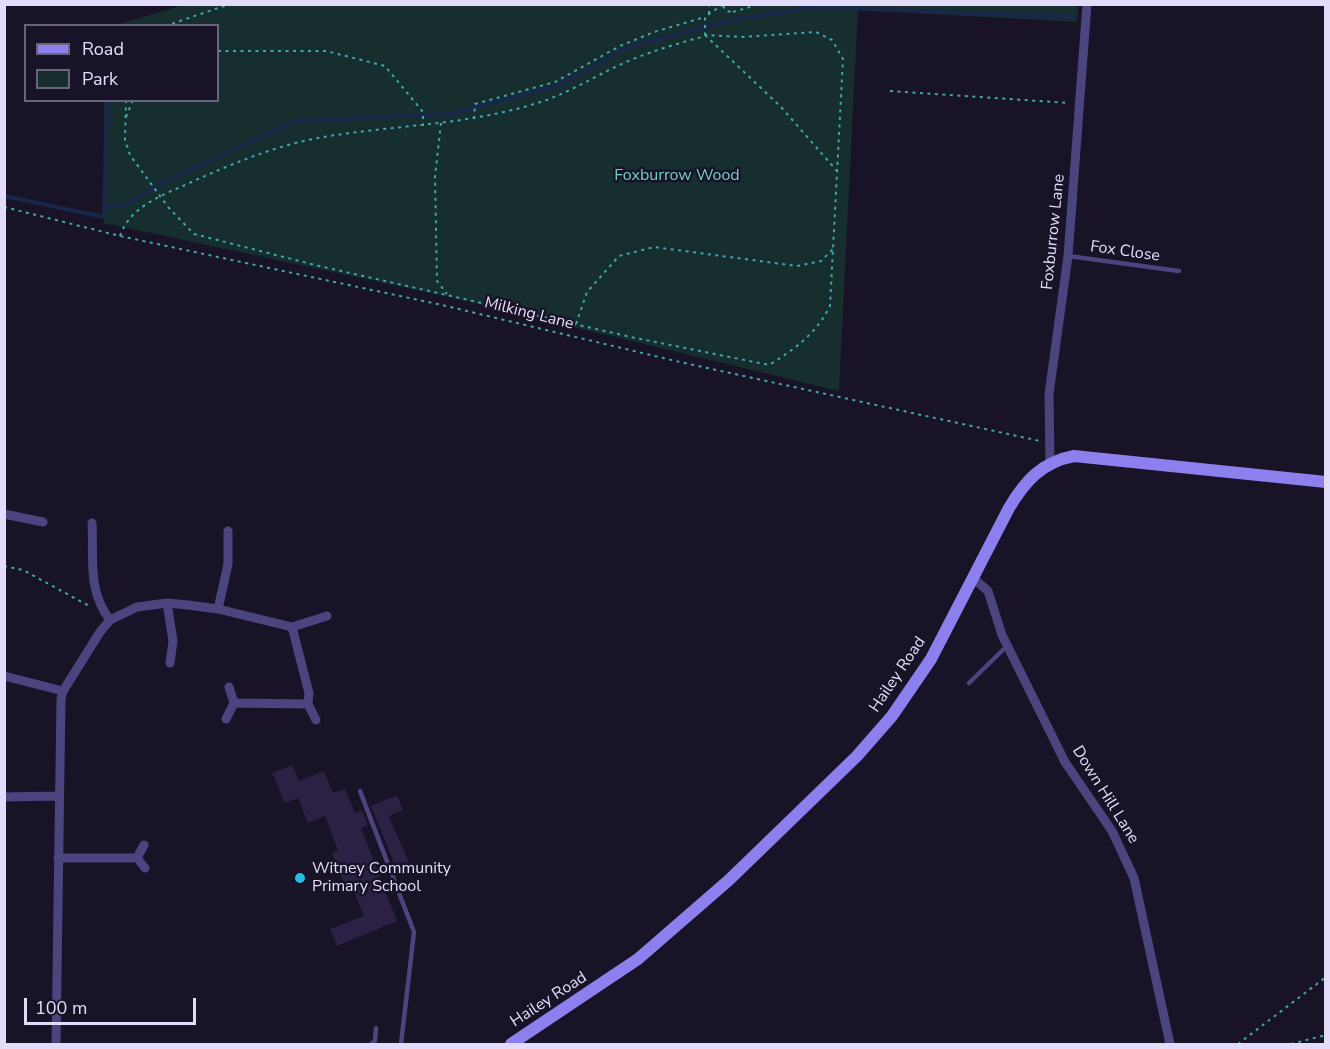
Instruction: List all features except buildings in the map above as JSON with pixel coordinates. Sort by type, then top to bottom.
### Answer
[{"type":"main road","name":"Hailey Road","points":[[511,1044],[638,959],[687,919],[816,798],[892,716],[931,659],[1019,491],[1041,467],[1074,456],[1326,482]]},
{"type":"street","name":"Foxburrow Lane","points":[[1050,463],[1049,394],[1068,256],[1088,4]]},
{"type":"street","points":[[4,514],[42,522]]},
{"type":"street","points":[[92,523],[92,579],[102,609],[110,620]]},
{"type":"street","points":[[218,609],[228,564],[228,531]]},
{"type":"street","name":"Down Hill Lane","points":[[973,578],[988,591],[1007,646],[1065,762],[1127,858],[1134,878],[1170,1044]]},
{"type":"street","points":[[167,603],[173,641],[170,663]]},
{"type":"street","points":[[56,1044],[58,796],[63,692],[110,620],[137,607],[167,603],[218,609],[292,627],[327,616]]},
{"type":"street","points":[[292,627],[309,693],[308,704],[316,720]]},
{"type":"street","points":[[4,676],[63,692]]},
{"type":"street","points":[[226,719],[234,703],[229,687]]},
{"type":"street","points":[[234,703],[308,704]]},
{"type":"street","points":[[4,797],[58,796]]},
{"type":"street","points":[[137,858],[144,845]]},
{"type":"street","points":[[58,858],[137,858]]},
{"type":"street","points":[[137,858],[145,868]]},
{"type":"lane","name":"Fox Close","points":[[1068,256],[1179,271]]},
{"type":"lane","points":[[969,683],[1007,646]]},
{"type":"lane","points":[[360,791],[414,932],[401,1044]]},
{"type":"lane","points":[[371,1044],[375,1041],[376,1028]]},
{"type":"path","points":[[171,24],[230,4]]},
{"type":"path","points":[[709,4],[709,14]]},
{"type":"path","points":[[733,12],[740,4]]},
{"type":"path","points":[[474,119],[475,104],[555,82],[620,46],[654,32],[705,17],[722,5],[726,10],[733,12],[760,4]]},
{"type":"path","points":[[939,4],[960,7],[969,4]]},
{"type":"path","points":[[705,17],[703,24],[705,34],[781,107],[837,171]]},
{"type":"path","points":[[120,236],[129,218],[159,196],[231,164],[285,146],[319,138],[474,119],[535,104],[565,93],[632,60],[705,34],[741,37],[816,32],[832,40],[843,59],[835,246],[830,306],[820,325],[794,350],[769,365],[315,265],[194,234],[159,196],[130,155],[125,140],[126,102]]},
{"type":"path","points":[[219,51],[326,51],[385,66],[423,112],[423,126]]},
{"type":"path","points":[[890,91],[1081,105]]},
{"type":"path","points":[[126,119],[132,102]]},
{"type":"path","points":[[441,123],[435,177],[437,281],[447,294]]},
{"type":"path","name":"Milking Lane","points":[[4,207],[120,236],[442,305],[680,362],[1048,443]]},
{"type":"path","points":[[576,324],[587,292],[619,256],[654,247],[796,266],[821,261],[835,246]]},
{"type":"path","points":[[4,566],[22,570],[90,607],[102,609]]},
{"type":"path","points":[[1238,1044],[1326,977]]},
{"type":"path","points":[[1291,1044],[1326,1035]]},
{"type":"green space","name":"Foxburrow Wood","points":[[187,4],[1078,4],[1077,22],[858,10],[839,391],[445,296],[104,223],[104,102],[219,102],[219,24],[119,24]]},
{"type":"waterway","points":[[105,207],[126,204],[164,182],[295,121],[449,114],[559,85],[626,48],[726,21],[815,7],[1074,17]]},
{"type":"waterway","points":[[4,196],[104,217],[107,102]]},
{"type":"place","name":"Witney Community Primary School","points":[[300,878]]}]
